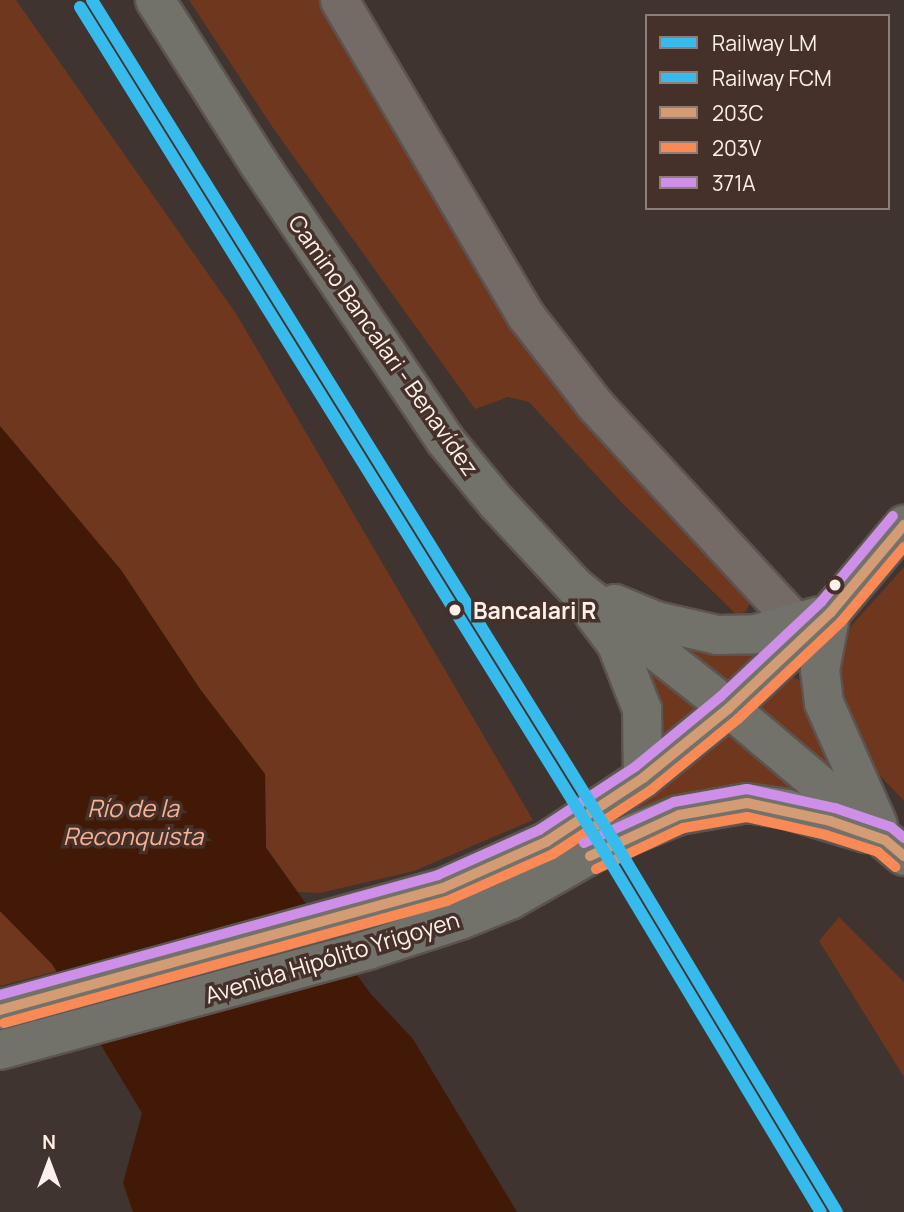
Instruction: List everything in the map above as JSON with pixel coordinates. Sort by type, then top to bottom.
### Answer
[{"type":"main road","name":"Camino Bancalari - Benavídez","points":[[155,0],[259,164],[445,440],[575,587],[729,708],[894,848]]},
{"type":"main road","name":"Avenida Hipólito Yrigoyen","points":[[14,1006],[443,888],[522,854],[643,778],[729,708],[904,525]]},
{"type":"main road","points":[[575,587],[692,631],[756,634],[814,618],[824,704],[838,744],[894,848]]},
{"type":"main road","points":[[575,587],[617,645],[634,683],[645,737],[643,778]]},
{"type":"main road","name":"Avenida Hipólito Yrigoyen","points":[[0,1050],[368,950],[510,900],[614,841],[679,815],[747,803],[787,809],[894,848]]},
{"type":"street","points":[[339,0],[526,316],[596,405],[814,618]]},
{"type":"shaded area","points":[[0,0],[16,0],[237,315],[533,820],[414,871],[320,893],[298,892],[266,847],[265,774],[200,689],[121,570],[0,426]]},
{"type":"shaded area","points":[[189,0],[323,0],[439,192],[752,600],[745,612],[736,614],[621,502],[529,402],[508,397],[475,409],[273,128]]},
{"type":"shaded area","points":[[904,567],[904,801],[870,765],[835,694],[840,646],[852,625]]},
{"type":"shaded area","points":[[655,630],[752,648],[762,653],[734,689]]},
{"type":"shaded area","points":[[631,647],[702,709],[663,737],[659,735]]},
{"type":"shaded area","points":[[791,677],[800,680],[806,712],[840,775],[835,777],[757,710]]},
{"type":"shaded area","points":[[734,732],[809,793],[611,826],[714,741]]},
{"type":"shaded area","points":[[0,911],[52,964],[57,971],[0,986]]},
{"type":"shaded area","points":[[839,917],[904,982],[904,1077],[819,941]]},
{"type":"water","name":"Río de la Reconquista","points":[[0,426],[121,570],[200,689],[265,774],[266,848],[370,993],[413,1039],[517,1212],[133,1212],[123,1183],[142,1113],[52,964],[0,911]]},
{"type":"rail line","name":"LM","points":[[92,0],[614,841],[837,1212]]},
{"type":"rail line","name":"FCM","points":[[80,7],[602,848],[821,1212]]},
{"type":"transit line","name":"371A","points":[[0,995],[438,875],[539,830],[635,767],[720,697],[821,602],[893,516]]},
{"type":"transit line","name":"203C","points":[[0,1010],[443,888],[546,842],[643,778],[729,708],[831,612],[904,525]]},
{"type":"transit line","name":"203V","points":[[4,1023],[447,901],[553,854],[651,790],[738,719],[841,622],[904,547]]},
{"type":"transit line","name":"371A","points":[[584,843],[674,802],[747,789],[835,808],[891,827],[904,838]]},
{"type":"transit line","name":"203C","points":[[590,856],[679,815],[747,803],[830,821],[885,840],[904,856]]},
{"type":"transit line","name":"203V","points":[[596,869],[683,828],[747,817],[826,835],[878,852],[895,867]]},
{"type":"place","name":"Bancalari R","points":[[455,610]]}]
